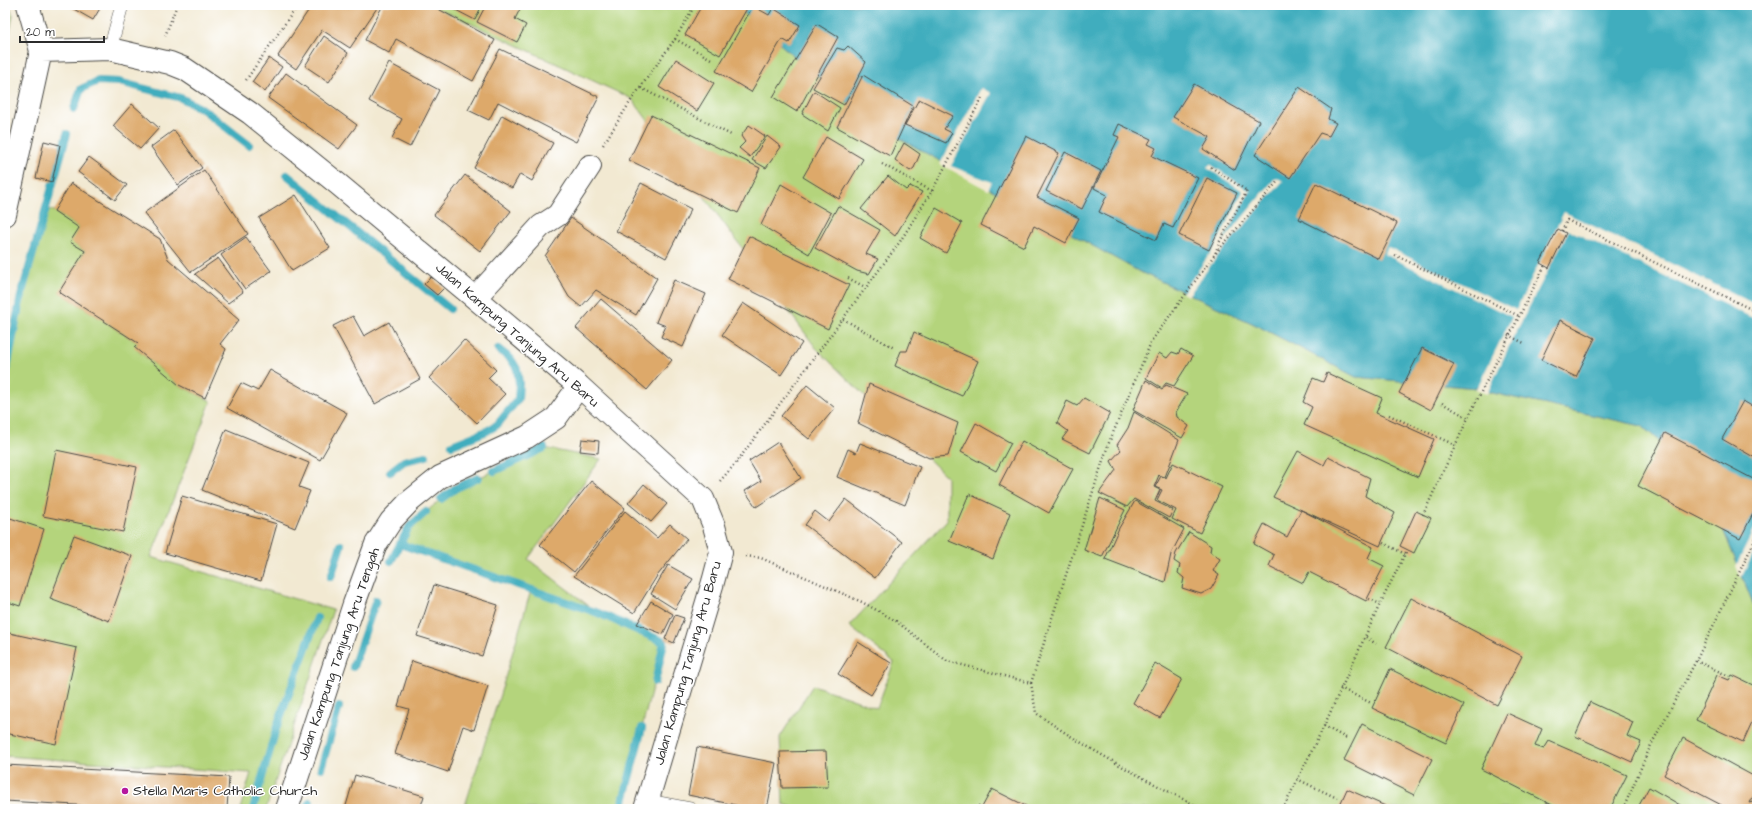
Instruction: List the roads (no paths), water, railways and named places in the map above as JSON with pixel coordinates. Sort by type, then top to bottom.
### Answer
[{"type":"street","points":[[5,215],[41,52],[28,5]]},
{"type":"street","name":"Jalan Kampung Tanjung Aru Baru","points":[[41,52],[110,49],[170,63],[185,69],[250,113],[476,298],[579,386],[703,499],[714,526],[721,552],[646,805]]},
{"type":"street","points":[[476,298],[541,226],[558,215],[590,166]]},
{"type":"street","name":"Jalan Kampung Tanjung Aru Tengah","points":[[287,809],[354,604],[376,544],[390,521],[408,502],[440,477],[527,437],[556,418],[579,386]]},
{"type":"lane","points":[[110,49],[122,5]]},
{"type":"lane","points":[[646,805],[690,809]]},
{"type":"water","points":[[735,5],[1757,5],[1757,613],[1703,480],[1642,426],[1488,392],[1477,388],[1356,377],[1252,323],[1138,271],[870,122]]},
{"type":"waterway","points":[[74,109],[81,89],[98,81],[119,82],[181,98],[204,110],[249,145]]},
{"type":"waterway","points":[[5,378],[21,296],[67,134]]},
{"type":"waterway","points":[[287,175],[450,309]]},
{"type":"waterway","points":[[452,445],[487,431],[497,425],[518,399],[519,383],[517,369],[511,359],[498,349]]},
{"type":"waterway","points":[[494,471],[544,448]]},
{"type":"waterway","points":[[390,472],[404,461],[426,456]]},
{"type":"waterway","points":[[441,499],[456,488],[478,478]]},
{"type":"waterway","points":[[391,561],[409,527],[426,512]]},
{"type":"waterway","points":[[400,544],[598,613],[664,642],[655,682]]},
{"type":"waterway","points":[[331,577],[341,545]]},
{"type":"waterway","points":[[353,667],[376,600]]},
{"type":"waterway","points":[[253,809],[277,726],[317,618]]},
{"type":"waterway","points":[[321,768],[339,707]]},
{"type":"waterway","points":[[621,809],[642,728]]},
{"type":"waterway","points":[[307,809],[310,802]]},
{"type":"place","name":"Stella Maris Catholic Church","points":[[125,791]]}]
